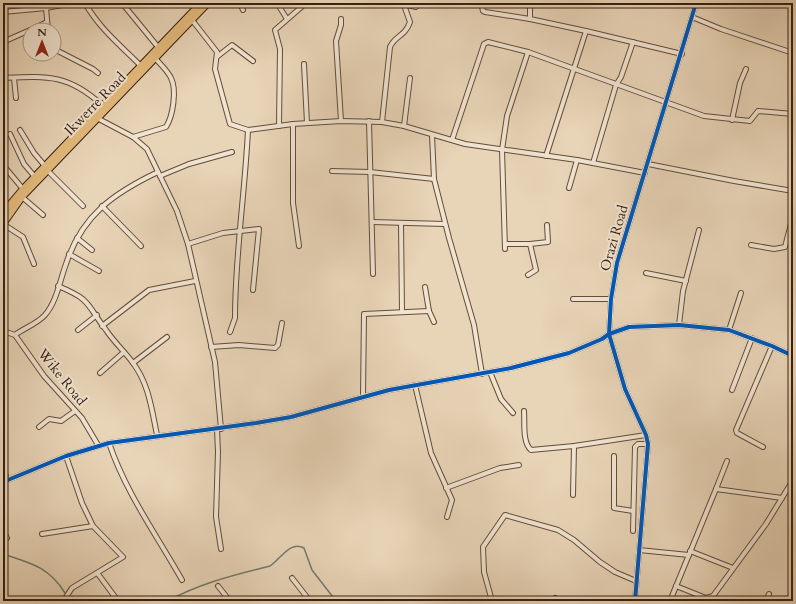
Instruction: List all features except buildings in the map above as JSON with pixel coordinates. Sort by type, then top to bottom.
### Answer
[{"type":"main road","name":"Ikwerre Road","points":[[3,224],[22,197],[46,168],[102,105],[158,47],[203,4]]},
{"type":"main road","name":"Ikwerre Road","points":[[3,213],[23,189],[97,118],[192,20],[203,4]]},
{"type":"street","points":[[3,12],[46,8],[73,3]]},
{"type":"street","points":[[85,3],[92,16],[113,41],[140,65]]},
{"type":"street","points":[[122,3],[158,47]]},
{"type":"street","points":[[240,3],[243,10]]},
{"type":"street","points":[[277,3],[286,19]]},
{"type":"street","points":[[279,126],[280,49],[275,30],[306,3]]},
{"type":"street","points":[[399,3],[416,7],[420,3]]},
{"type":"street","points":[[481,3],[483,10],[486,12],[530,19],[682,54]]},
{"type":"street","points":[[530,3],[530,19]]},
{"type":"street","name":"Orazi Road","points":[[635,601],[648,444],[646,435],[625,389],[609,334],[611,299],[617,263],[682,54],[696,3]]},
{"type":"street","points":[[382,122],[390,47],[392,42],[405,33],[410,22],[404,4]]},
{"type":"street","points":[[46,8],[47,22]]},
{"type":"street","points":[[692,18],[720,29],[793,53]]},
{"type":"street","points":[[341,19],[341,25],[336,41],[341,121]]},
{"type":"street","points":[[192,20],[215,48],[218,56],[215,69],[227,119],[233,126],[248,130],[307,123],[341,121],[382,122],[404,126],[465,144],[577,160],[645,173]]},
{"type":"street","points":[[546,156],[586,31]]},
{"type":"street","points":[[3,42],[22,34]]},
{"type":"street","points":[[452,140],[484,44],[486,42],[492,42],[528,52],[704,116],[750,121],[758,111],[793,114]]},
{"type":"street","points":[[594,163],[616,85],[621,77],[633,42]]},
{"type":"street","points":[[218,56],[232,45],[253,61]]},
{"type":"street","points":[[528,52],[507,116],[502,150],[505,247],[548,242],[547,225]]},
{"type":"street","points":[[62,53],[98,73]]},
{"type":"street","points":[[133,137],[166,127],[170,118],[173,95],[172,80],[155,58]]},
{"type":"street","points":[[304,64],[307,123]]},
{"type":"street","points":[[732,120],[740,83],[746,69]]},
{"type":"street","points":[[3,78],[46,78],[71,83],[87,92],[102,105]]},
{"type":"street","points":[[14,78],[16,98]]},
{"type":"street","points":[[404,126],[410,78]]},
{"type":"street","points":[[97,118],[133,137],[147,149],[177,211],[188,244],[218,382],[219,429],[216,517],[220,549]]},
{"type":"street","points":[[369,121],[373,274]]},
{"type":"street","points":[[293,124],[293,203],[299,246]]},
{"type":"street","points":[[20,130],[34,153],[46,168],[83,206]]},
{"type":"street","points":[[230,332],[235,318],[241,207],[246,173],[248,130]]},
{"type":"street","points":[[10,134],[24,164],[35,177]]},
{"type":"street","points":[[432,135],[434,179],[445,224],[474,325],[482,374]]},
{"type":"street","points":[[3,332],[14,335],[44,316],[56,296],[69,254],[77,238],[94,214],[102,206],[128,188],[159,174],[232,152]]},
{"type":"street","points":[[569,188],[577,160]]},
{"type":"street","points":[[648,164],[734,182],[793,191]]},
{"type":"street","points":[[3,166],[23,189]]},
{"type":"street","points":[[332,171],[370,172],[434,179]]},
{"type":"street","points":[[22,197],[43,215]]},
{"type":"street","points":[[102,206],[141,246]]},
{"type":"street","points":[[751,245],[774,249],[785,247],[793,216]]},
{"type":"street","points":[[372,222],[445,224]]},
{"type":"street","points":[[401,223],[402,312]]},
{"type":"street","points":[[3,224],[24,237],[34,264]]},
{"type":"street","points":[[188,244],[210,236],[240,230],[256,228],[259,230],[253,290]]},
{"type":"street","points":[[679,325],[680,308],[700,230]]},
{"type":"street","points":[[77,238],[92,250]]},
{"type":"street","points":[[528,275],[536,270],[530,244]]},
{"type":"street","points":[[69,254],[99,271]]},
{"type":"street","points":[[646,273],[686,281]]},
{"type":"street","points":[[102,326],[149,290],[195,281]]},
{"type":"street","points":[[58,286],[82,296],[97,315],[102,326],[133,363],[147,391],[157,435]]},
{"type":"street","points":[[425,287],[429,310],[434,322]]},
{"type":"street","points":[[729,330],[741,293]]},
{"type":"street","points":[[573,299],[611,299]]},
{"type":"street","points":[[363,396],[364,314],[429,310]]},
{"type":"street","points":[[78,330],[97,315]]},
{"type":"street","points":[[211,347],[239,345],[275,348],[278,345],[282,323]]},
{"type":"street","points":[[3,466],[5,481],[66,456],[98,445],[157,435],[219,429],[291,417],[363,396],[415,385],[482,374],[569,353],[602,339],[609,334],[630,327],[679,325],[729,330],[772,346],[793,356]]},
{"type":"street","name":"Wike Road","points":[[14,335],[44,376],[75,411],[98,445]]},
{"type":"street","points":[[133,363],[167,337]]},
{"type":"street","points":[[732,390],[752,338]]},
{"type":"street","points":[[763,447],[737,433],[736,430],[772,346]]},
{"type":"street","points":[[100,373],[124,352]]},
{"type":"street","points":[[490,372],[501,399],[512,413]]},
{"type":"street","points":[[415,385],[431,453],[452,500],[447,517]]},
{"type":"street","points":[[39,427],[49,419],[61,421],[75,411]]},
{"type":"street","points":[[524,411],[525,436],[529,449],[534,450],[574,446],[646,435]]},
{"type":"street","points":[[108,443],[130,494],[182,580]]},
{"type":"street","points":[[633,531],[635,447],[638,444],[648,444]]},
{"type":"street","points":[[573,495],[574,446]]},
{"type":"street","points":[[66,456],[82,503],[93,526],[123,557],[98,574],[72,588],[66,597],[67,601]]},
{"type":"street","points":[[614,456],[614,508],[634,512]]},
{"type":"street","points":[[670,601],[727,461]]},
{"type":"street","points":[[446,488],[500,468],[519,465]]},
{"type":"street","points":[[676,586],[709,597],[716,592],[766,524],[793,480]]},
{"type":"street","points":[[716,489],[782,498]]},
{"type":"street","points":[[492,601],[484,572],[483,547],[505,515],[558,530],[610,569],[636,581]]},
{"type":"street","points":[[42,534],[93,526]]},
{"type":"street","points":[[3,530],[7,538]]},
{"type":"street","points":[[639,550],[690,553],[733,568]]},
{"type":"street","points":[[98,574],[118,601]]},
{"type":"street","points":[[292,578],[310,601]]},
{"type":"street","points":[[218,586],[230,601]]},
{"type":"street","points":[[766,601],[769,594]]},
{"type":"waterway","points":[[168,601],[205,584],[270,566],[290,549],[299,546],[304,548],[312,570],[336,601]]},
{"type":"waterway","points":[[3,554],[31,563],[46,572],[59,584],[65,593]]},
{"type":"cycle path","points":[[635,601],[648,444],[646,435],[625,389],[609,334],[611,299],[617,263],[696,3]]},
{"type":"cycle path","points":[[3,482],[66,456],[109,443],[291,417],[389,390],[511,368],[569,353],[602,339],[609,334],[629,327],[679,325],[729,330],[772,346],[793,356]]}]
